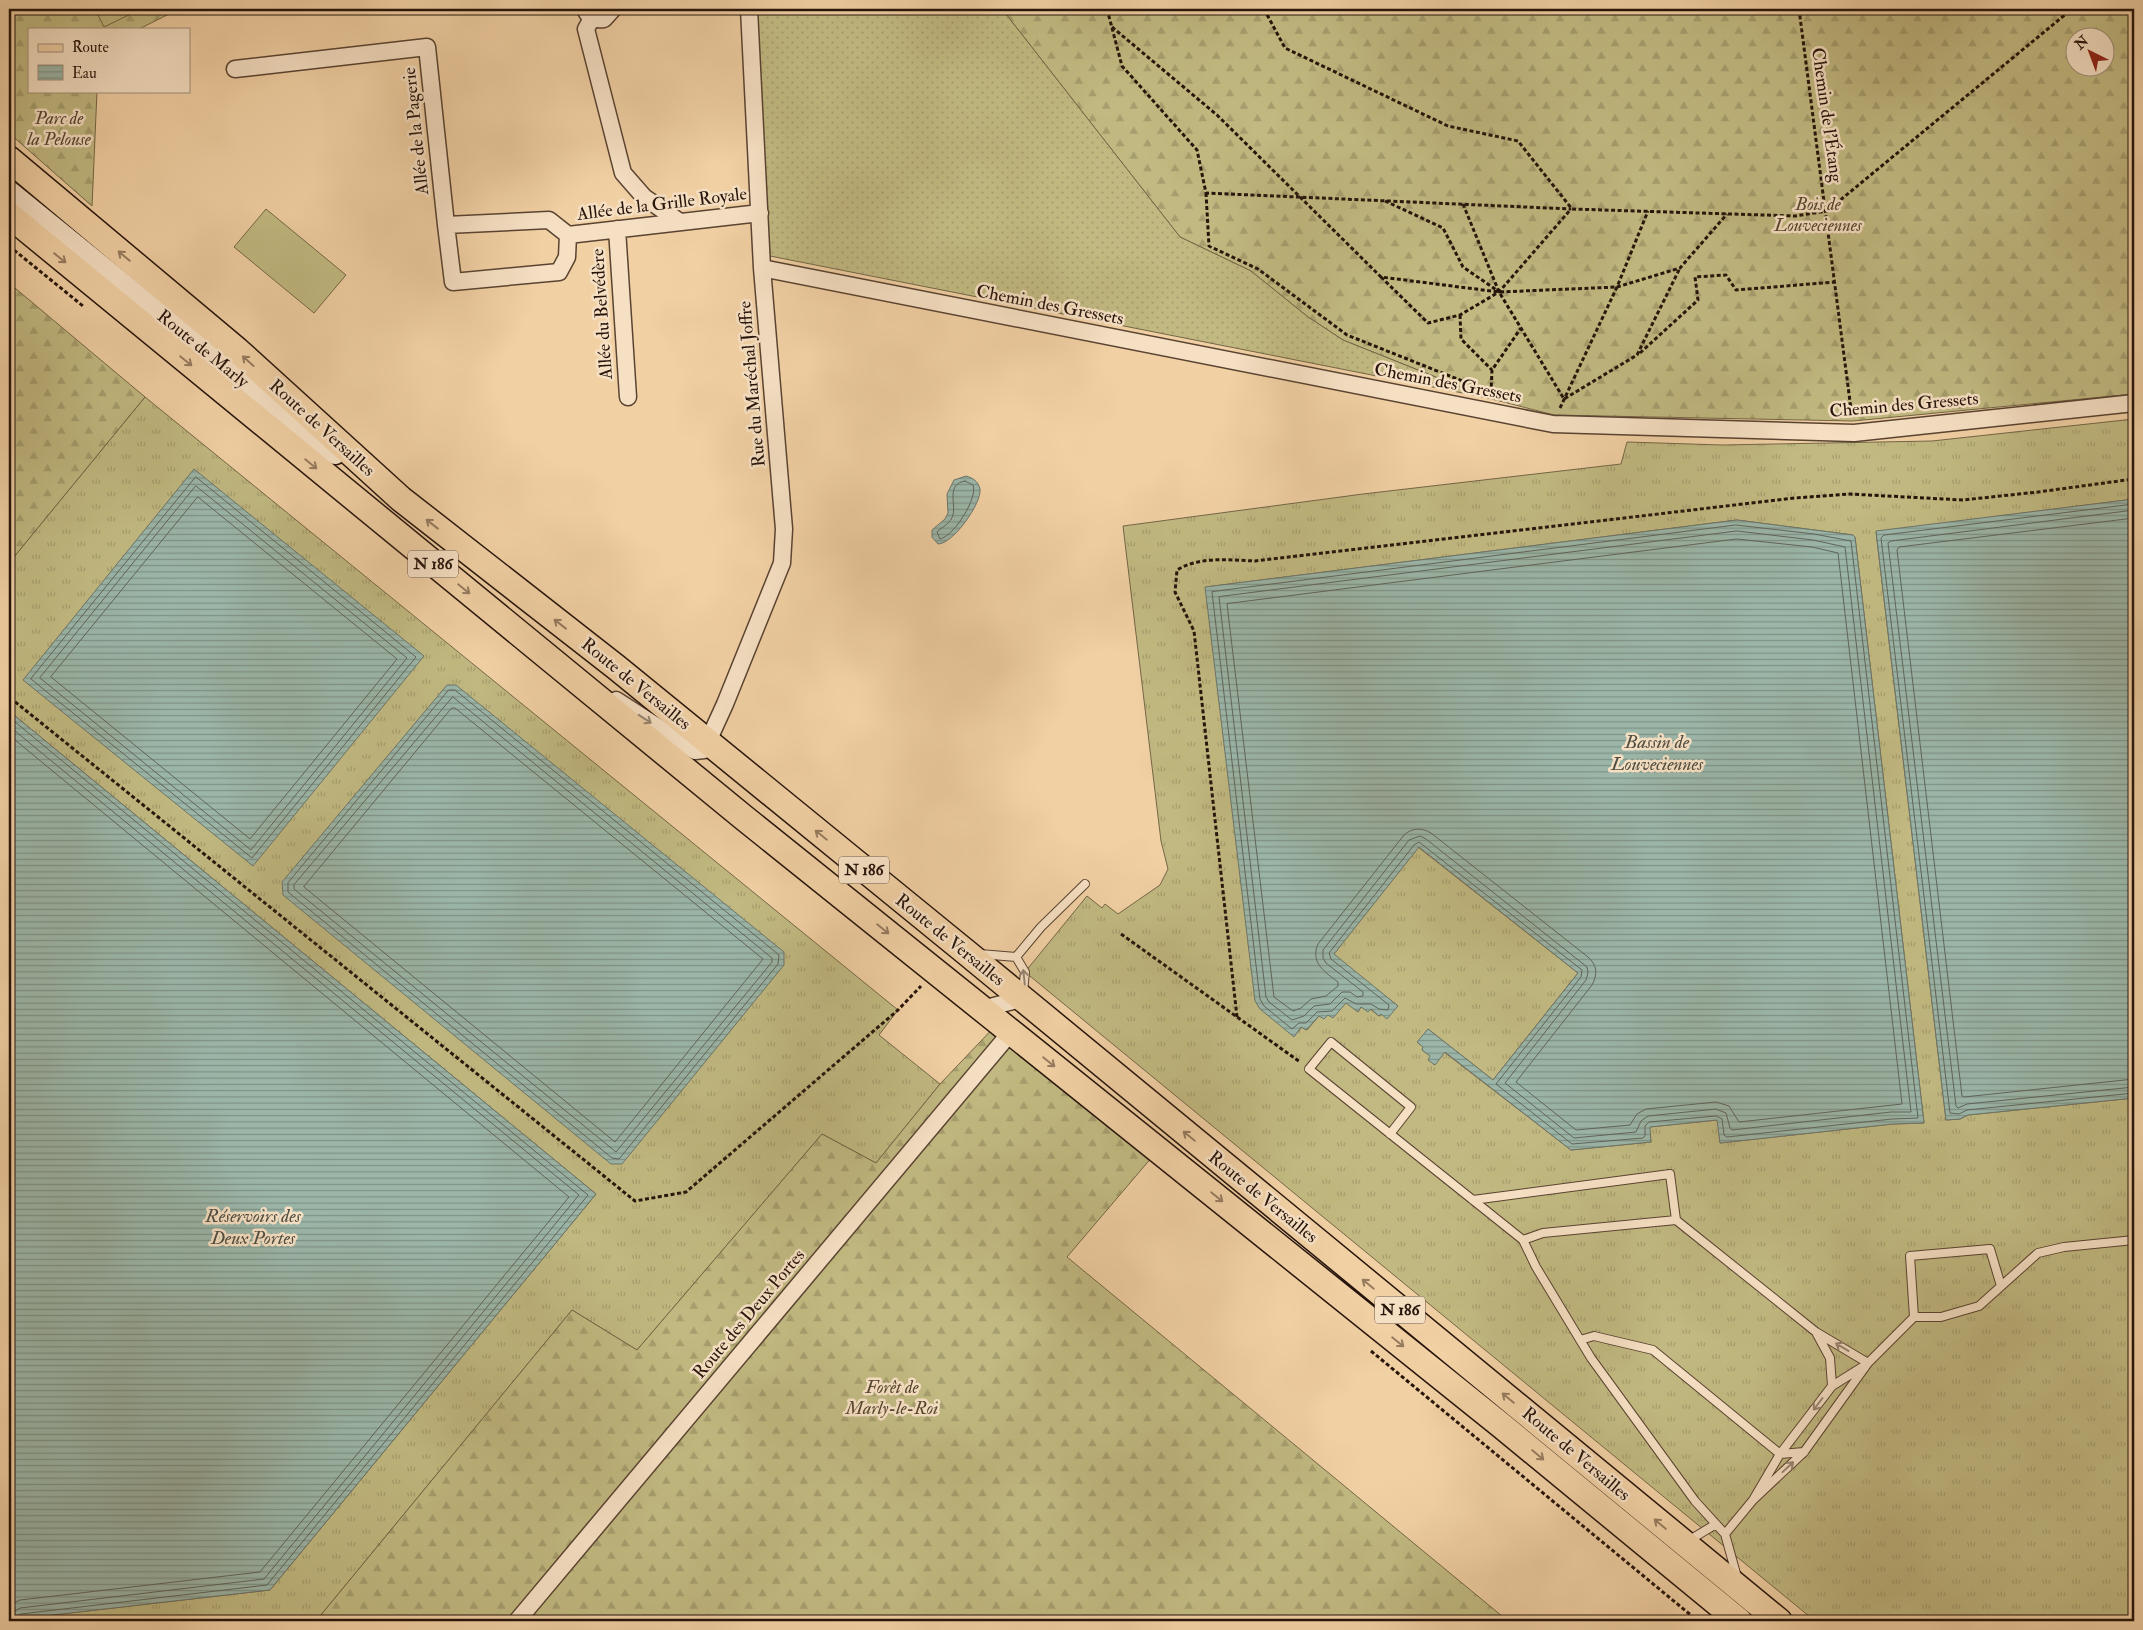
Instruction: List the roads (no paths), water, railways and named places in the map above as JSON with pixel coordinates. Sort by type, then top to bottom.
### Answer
[{"type":"main road","name":"Route de Versailles","points":[[9,159],[215,346],[401,499],[708,742],[967,953],[1779,1621]]},
{"type":"main road","name":"Route de Marly","points":[[9,192],[215,346]]},
{"type":"main road","name":"Route de Versailles","points":[[9,215],[586,689],[1502,1426],[1739,1621]]},
{"type":"street","points":[[613,9],[604,19],[598,20],[588,13],[586,29],[623,173],[644,197],[680,222]]},
{"type":"street","name":"Rue du Maréchal Joffre","points":[[708,742],[729,695],[782,563],[784,553],[784,529],[762,268],[749,9]]},
{"type":"street","name":"Allée de la Pagerie","points":[[235,69],[427,47],[446,226]]},
{"type":"street","name":"Allée de la Grille Royale","points":[[568,235],[567,257],[559,272],[453,282],[446,226],[549,220],[568,235],[760,213]]},
{"type":"street","name":"Allée du Belvédère","points":[[617,229],[628,397]]},
{"type":"street","name":"Chemin des Gressets","points":[[762,268],[1553,424],[1854,433],[2134,403]]},
{"type":"street","points":[[586,689],[617,701],[695,751],[704,750],[708,742]]},
{"type":"street","points":[[982,1008],[1021,999]]},
{"type":"street","name":"Route des Deux Portes","points":[[517,1621],[1011,1032]]},
{"type":"lane","points":[[1016,957],[1041,927],[1085,884]]},
{"type":"lane","points":[[967,953],[1016,957]]},
{"type":"lane","points":[[1016,957],[1025,972],[1025,986],[1021,999]]},
{"type":"lane","points":[[1390,1134],[1411,1107],[1331,1042],[1309,1069],[1522,1240],[1536,1267],[1591,1358],[1695,1501],[1725,1534],[1739,1588]]},
{"type":"lane","points":[[1473,1200],[1670,1174],[1676,1220],[1816,1332],[1868,1363]]},
{"type":"lane","points":[[1522,1240],[1543,1233],[1676,1220]]},
{"type":"lane","points":[[1725,1534],[1753,1500],[1804,1452],[1868,1363],[1914,1317],[1941,1317],[1978,1306],[2038,1253],[2064,1247],[2134,1240]]},
{"type":"lane","points":[[1914,1317],[1910,1256],[1990,1249],[2001,1286]]},
{"type":"lane","points":[[1816,1332],[1830,1358],[1832,1386]]},
{"type":"lane","points":[[1580,1340],[1594,1336],[1653,1350],[1780,1454],[1804,1452]]},
{"type":"lane","points":[[1753,1500],[1780,1454],[1832,1386],[1868,1363]]},
{"type":"lane","points":[[1685,1544],[1716,1524]]},
{"type":"water","points":[[194,469],[424,656],[253,866],[23,680]]},
{"type":"water","points":[[966,476],[975,480],[980,489],[972,513],[951,537],[938,544],[932,537],[932,530],[945,519],[948,513],[947,494],[954,480]]},
{"type":"water","points":[[2134,499],[2134,1098],[1968,1115],[1960,1119],[1946,1120],[1876,531]]},
{"type":"water","name":"Bassin de Louveciennes","points":[[1737,520],[1853,535],[1855,537],[1924,1123],[1893,1124],[1720,1143],[1717,1120],[1650,1127],[1651,1142],[1571,1150],[1445,1052],[1435,1065],[1428,1060],[1430,1056],[1422,1050],[1423,1047],[1417,1042],[1428,1029],[1493,1080],[1578,973],[1419,847],[1334,954],[1398,1006],[1387,1019],[1381,1014],[1379,1016],[1371,1009],[1368,1012],[1361,1007],[1358,1012],[1346,1003],[1333,1018],[1328,1015],[1324,1019],[1319,1016],[1306,1030],[1301,1027],[1294,1037],[1260,1009],[1255,1001],[1205,587]]},
{"type":"water","points":[[447,685],[456,685],[784,952],[784,965],[622,1164],[611,1164],[283,895],[282,882]]},
{"type":"water","name":"Réservoirs des Deux Portes","points":[[9,711],[596,1194],[270,1590],[9,1620]]},
{"type":"park label","name":"Parc de la Pelouse","points":[[59,128]]},
{"type":"park label","name":"Bois de Louveciennes","points":[[1818,214]]},
{"type":"park label","name":"Forêt de Marly-le-Roi","points":[[892,1397]]}]
